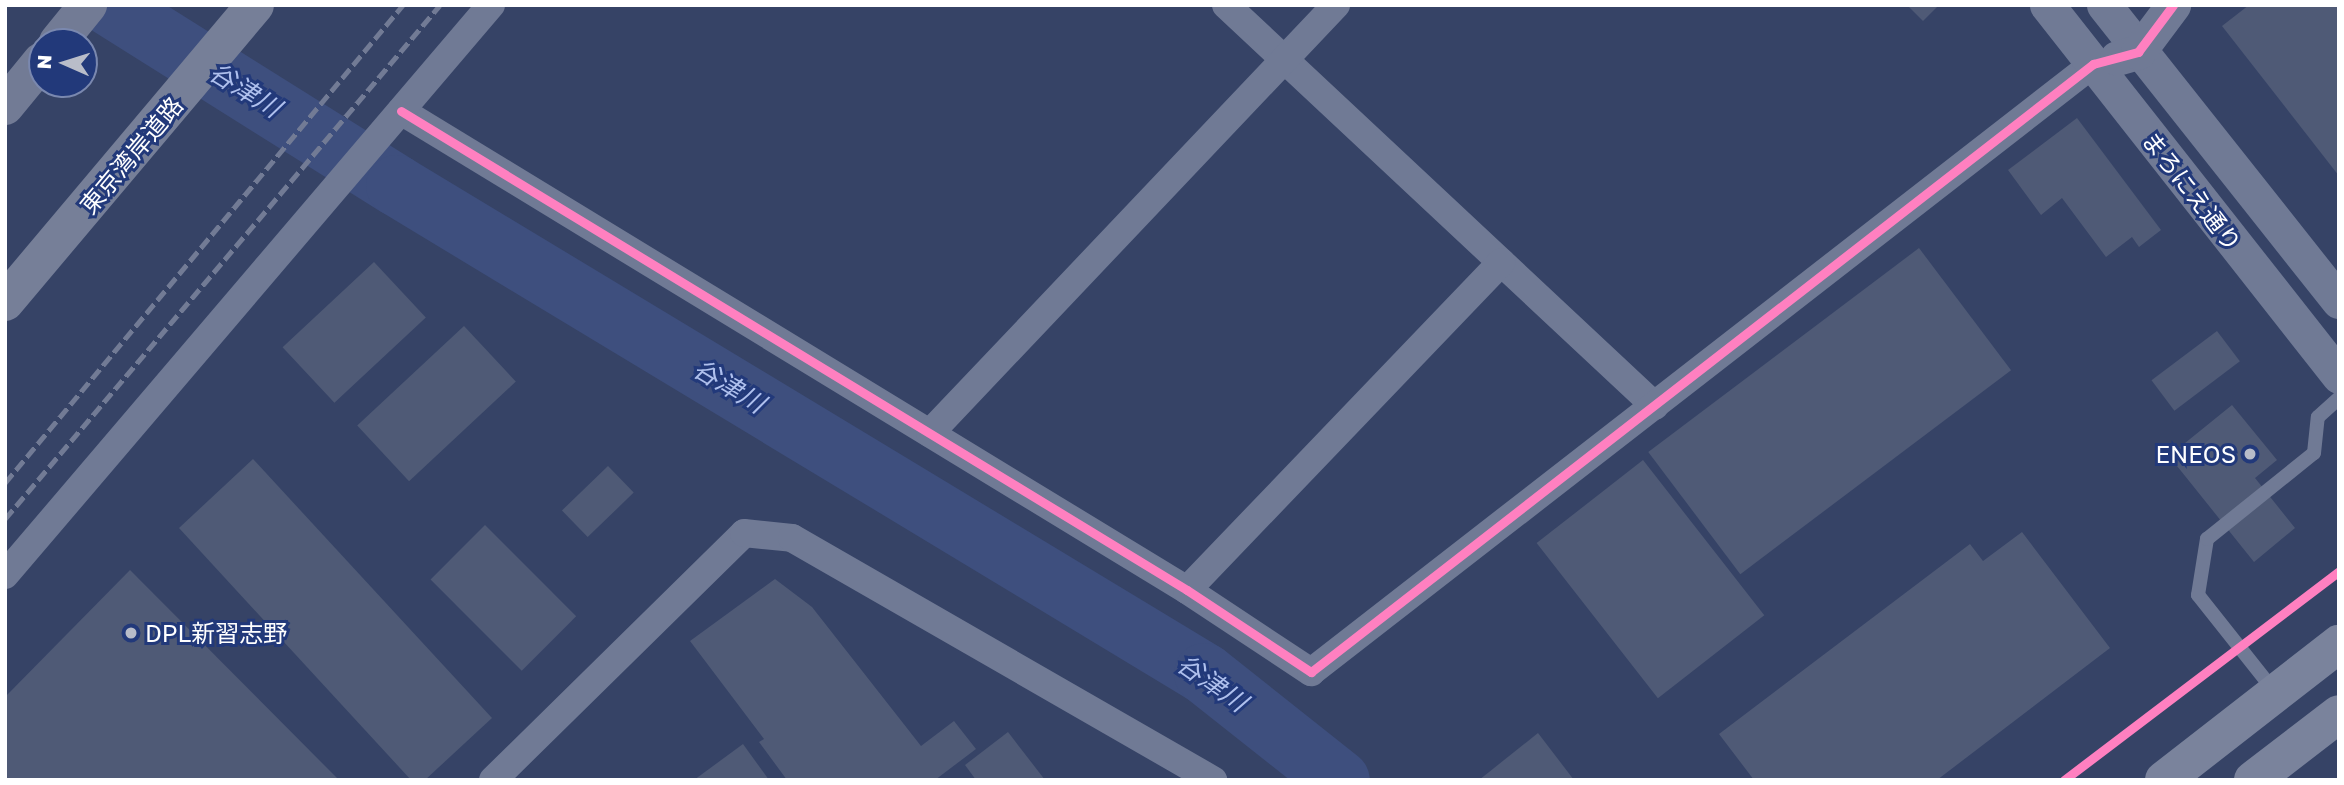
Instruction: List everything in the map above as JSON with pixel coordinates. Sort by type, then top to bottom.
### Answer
[{"type":"highway","points":[[69,28],[88,5]]},
{"type":"highway","name":"東京湾岸道路","points":[[5,302],[255,5]]},
{"type":"highway","points":[[5,106],[28,78]]},
{"type":"main road","points":[[2164,780],[2339,644]]},
{"type":"main road","points":[[2253,780],[2339,714]]},
{"type":"street","points":[[5,575],[491,5]]},
{"type":"street","points":[[1226,5],[1655,406]]},
{"type":"street","points":[[930,433],[1336,5]]},
{"type":"street","name":"まろにえ通り","points":[[2047,5],[2339,376]]},
{"type":"street","points":[[401,111],[1187,590],[1311,673],[2093,64],[2138,52],[2173,5]]},
{"type":"street","points":[[2093,64],[2109,7]]},
{"type":"street","name":"まろにえ通り","points":[[2109,7],[2138,52],[2259,197],[2339,301]]},
{"type":"street","points":[[1187,590],[1501,262]]},
{"type":"street","points":[[494,780],[744,533],[792,538],[1213,780]]},
{"type":"lane","points":[[2276,693],[2198,595],[2207,539],[2314,453],[2318,417],[2339,398]]},
{"type":"building","points":[[1907,5],[1939,5],[1923,21]]},
{"type":"building","points":[[2249,5],[2339,5],[2339,176],[2222,26]]},
{"type":"building","points":[[2077,118],[2161,230],[2139,247],[2132,237],[2106,257],[2062,198],[2041,215],[2008,170]]},
{"type":"building","points":[[1919,248],[2011,370],[1740,574],[1648,452]]},
{"type":"building","points":[[374,262],[426,318],[334,403],[283,347]]},
{"type":"building","points":[[464,326],[516,382],[409,481],[357,426]]},
{"type":"building","points":[[2217,331],[2240,361],[2174,411],[2152,380]]},
{"type":"building","points":[[2232,405],[2277,460],[2255,478],[2295,528],[2254,562],[2169,456]]},
{"type":"building","points":[[253,459],[492,718],[425,780],[411,780],[179,528]]},
{"type":"building","points":[[1643,460],[1764,615],[1658,698],[1537,543]]},
{"type":"building","points":[[608,466],[634,493],[588,537],[562,510]]},
{"type":"building","points":[[485,525],[576,616],[522,671],[431,579]]},
{"type":"building","points":[[2022,532],[2110,648],[1937,780],[1754,780],[1719,734],[1970,544],[1983,561]]},
{"type":"building","name":"DPL新習志野","points":[[130,570],[339,780],[5,780],[5,697]]},
{"type":"building","points":[[775,579],[812,607],[921,746],[954,721],[976,749],[935,780],[787,780],[759,742],[764,739],[690,641]]},
{"type":"building","points":[[1008,732],[1045,780],[976,780],[965,765]]},
{"type":"building","points":[[1538,733],[1574,780],[1479,780]]},
{"type":"building","points":[[743,744],[769,780],[694,780]]},
{"type":"waterway","name":"谷津川","points":[[109,5],[396,185],[1204,673],[1339,780]]},
{"type":"railway","points":[[5,483],[403,5]]},
{"type":"railway","points":[[5,519],[440,5]]},
{"type":"cycle path","points":[[401,111],[1187,590],[1311,672],[2093,64],[2138,52],[2173,5]]},
{"type":"cycle path","points":[[2064,780],[2339,571]]},
{"type":"place","name":"ENEOS","points":[[2250,454]]},
{"type":"place","name":"DPL新習志野","points":[[131,633]]}]
